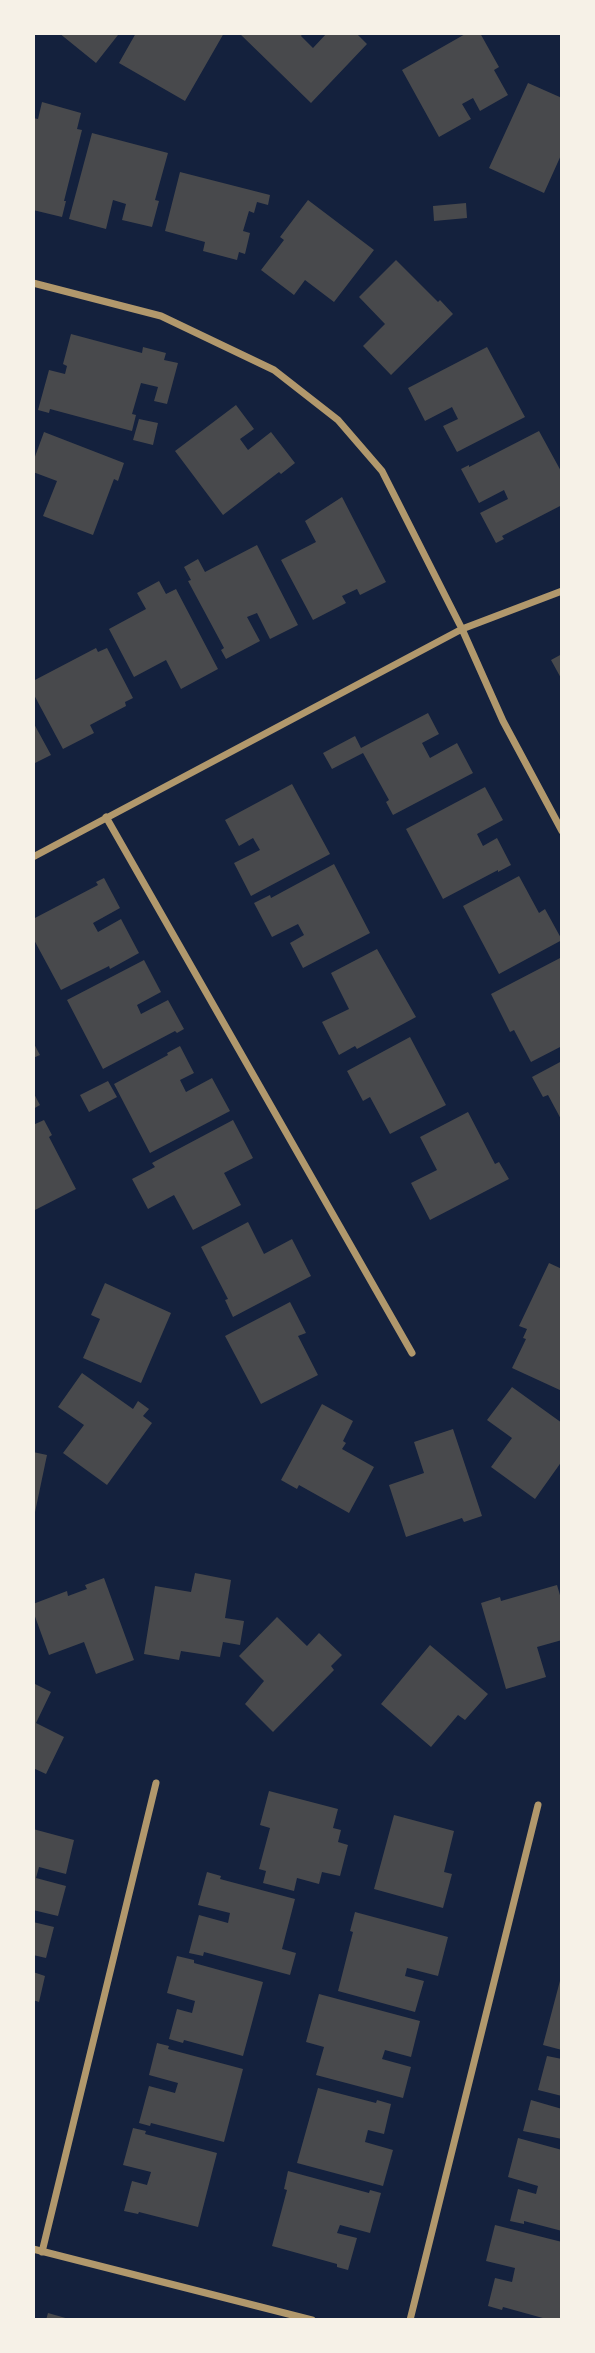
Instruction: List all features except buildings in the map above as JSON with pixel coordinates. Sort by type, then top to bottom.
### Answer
[{"type":"street","points":[[33,283],[161,316],[274,370],[338,420],[382,471],[462,629],[503,722],[562,831]]},
{"type":"street","points":[[33,857],[462,629],[562,591]]},
{"type":"street","points":[[106,817],[412,1353]]},
{"type":"street","points":[[156,1783],[38,2250],[312,2320]]},
{"type":"street","points":[[410,2320],[538,1805]]}]
